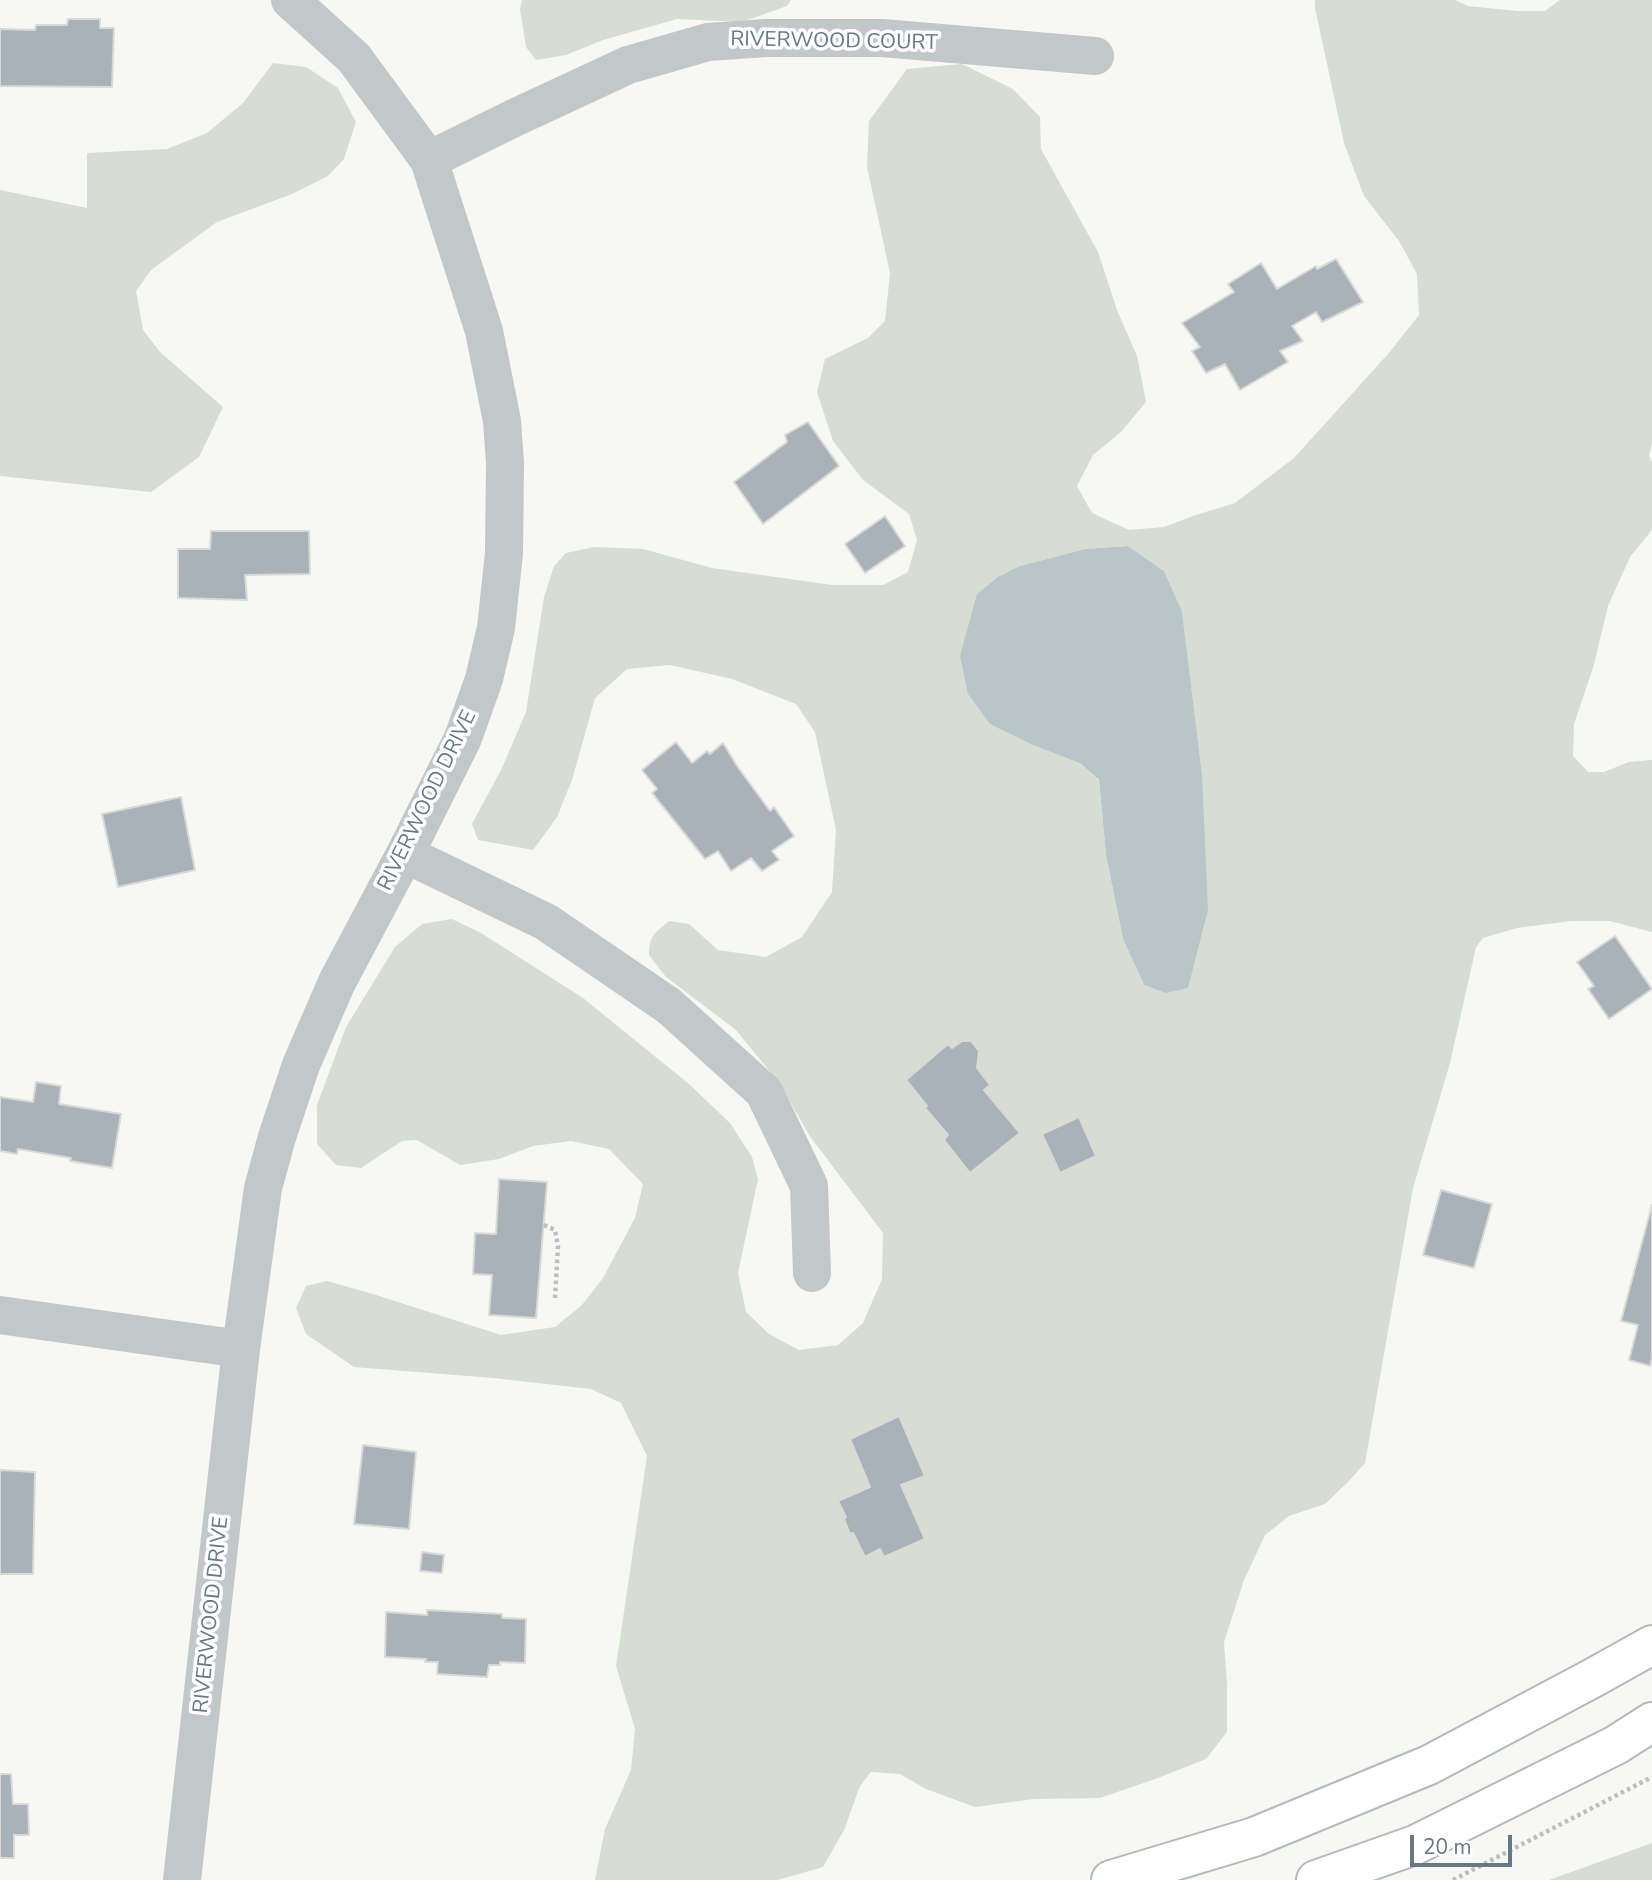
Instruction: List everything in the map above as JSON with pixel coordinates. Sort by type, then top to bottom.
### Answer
[{"type":"main road","points":[[1111,1880],[1254,1837],[1429,1765],[1652,1644]]},
{"type":"main road","points":[[1316,1880],[1415,1845],[1616,1745],[1652,1722]]},
{"type":"street","name":"RIVERWOOD DRIVE","points":[[182,1880],[241,1349],[263,1188],[301,1065],[337,982],[463,738],[484,679],[496,628],[504,553],[505,463],[502,421],[484,331],[429,160],[354,58],[290,0]]},
{"type":"street","name":"RIVERWOOD COURT","points":[[429,160],[628,65],[708,42],[766,38],[882,38],[1095,56]]},
{"type":"street","points":[[405,854],[546,922],[669,1006],[764,1092],[808,1186],[812,1273]]},
{"type":"street","points":[[0,1315],[241,1349]]},
{"type":"path","points":[[544,1224],[555,1230],[558,1246],[555,1298]]},
{"type":"path","points":[[1453,1880],[1652,1777]]},
{"type":"shaded area","points":[[522,0],[791,0],[787,6],[742,22],[677,19],[603,40],[566,55],[536,60],[526,47],[520,9]]},
{"type":"shaded area","points":[[1315,0],[1455,0],[1468,6],[1545,11],[1560,0],[1652,0],[1652,443],[1649,456],[1652,462],[1652,530],[1630,557],[1608,606],[1593,668],[1574,724],[1573,756],[1588,772],[1604,772],[1629,762],[1652,760],[1652,932],[1610,921],[1571,921],[1517,928],[1483,938],[1476,947],[1450,1063],[1413,1188],[1365,1463],[1325,1504],[1289,1516],[1265,1535],[1244,1580],[1224,1642],[1227,1732],[1206,1759],[1100,1798],[1033,1799],[975,1807],[926,1789],[900,1774],[871,1772],[860,1786],[844,1830],[823,1867],[778,1880],[595,1880],[605,1829],[631,1770],[635,1729],[616,1666],[647,1456],[621,1403],[591,1389],[354,1367],[306,1334],[296,1308],[306,1286],[327,1281],[501,1335],[555,1327],[582,1305],[603,1278],[635,1218],[643,1184],[609,1149],[571,1141],[533,1146],[499,1159],[460,1165],[417,1140],[402,1141],[361,1168],[336,1165],[317,1144],[317,1105],[346,1027],[395,947],[422,924],[452,919],[481,933],[583,998],[689,1084],[730,1123],[752,1157],[758,1179],[738,1273],[746,1312],[769,1334],[799,1350],[838,1345],[863,1323],[882,1279],[883,1233],[809,1135],[780,1084],[736,1030],[666,977],[649,955],[654,935],[669,921],[689,924],[718,950],[766,957],[802,937],[832,892],[836,830],[815,732],[796,704],[732,679],[670,665],[627,669],[595,698],[572,780],[557,817],[533,850],[478,840],[472,824],[502,768],[526,712],[544,597],[554,566],[566,553],[594,547],[643,549],[712,568],[832,585],[883,585],[908,572],[917,540],[909,514],[863,480],[833,441],[817,392],[825,359],[868,338],[885,321],[890,273],[867,167],[869,121],[907,69],[962,64],[1013,89],[1040,117],[1041,149],[1098,252],[1117,310],[1137,356],[1146,402],[1121,432],[1093,455],[1077,486],[1092,513],[1129,530],[1164,527],[1235,503],[1294,458],[1388,354],[1419,315],[1417,274],[1399,241],[1364,196],[1344,143]],"holes":[[[1128,546],[1164,571],[1182,611],[1202,774],[1165,993],[1144,985],[1123,939],[1106,855],[1099,781],[1080,763],[1020,566],[1085,549]]]},
{"type":"shaded area","points":[[273,63],[306,67],[338,88],[356,122],[344,159],[328,176],[292,194],[217,222],[151,270],[136,291],[143,330],[160,352],[223,407],[199,457],[151,492],[0,476],[0,190],[87,208],[87,153],[167,149],[207,133],[243,103]]},
{"type":"shaded area","points":[[1128,546],[1164,571],[1182,611],[1202,774],[1208,910],[1188,988],[1165,993],[1144,985],[1123,939],[1106,855],[1099,780],[1080,763],[1033,745],[990,724],[968,694],[960,656],[977,594],[998,577],[1020,566],[1085,549]]},
{"type":"shaded area","points":[[1652,1843],[1652,1880],[1549,1880]]},
{"type":"building","points":[[68,19],[100,19],[100,28],[114,28],[112,87],[0,86],[0,29],[35,30],[36,25],[67,25]]},
{"type":"building","points":[[1336,259],[1363,302],[1322,322],[1316,312],[1292,326],[1303,341],[1280,351],[1288,362],[1240,390],[1225,364],[1206,373],[1192,351],[1200,347],[1182,323],[1234,292],[1228,284],[1261,263],[1277,289],[1316,266],[1317,269]]},
{"type":"building","points":[[808,422],[839,466],[763,524],[734,482],[787,442],[785,435]]},
{"type":"building","points":[[885,516],[905,546],[865,573],[845,544]]},
{"type":"building","points":[[211,531],[309,531],[310,574],[245,575],[247,600],[178,598],[178,549],[210,549]]},
{"type":"building","points":[[676,742],[692,763],[707,751],[710,754],[723,743],[770,811],[774,807],[794,836],[772,851],[779,860],[762,871],[751,858],[731,871],[718,851],[705,859],[652,793],[657,789],[642,770]]},
{"type":"building","points":[[181,797],[195,870],[118,887],[102,814]]},
{"type":"building","points":[[1615,936],[1652,989],[1609,1019],[1588,989],[1594,986],[1577,962]]},
{"type":"building","points":[[962,1041],[971,1041],[979,1051],[977,1068],[990,1085],[984,1090],[1020,1133],[970,1173],[944,1140],[948,1135],[906,1080],[948,1044],[952,1048]]},
{"type":"building","points":[[36,1082],[61,1086],[59,1104],[121,1114],[112,1168],[18,1149],[17,1154],[0,1151],[0,1097],[33,1102]]},
{"type":"building","points":[[1079,1117],[1096,1156],[1060,1173],[1042,1134]]},
{"type":"building","points":[[499,1179],[547,1182],[536,1318],[489,1315],[492,1275],[473,1274],[475,1233],[496,1234]]},
{"type":"building","points":[[1441,1190],[1492,1204],[1474,1268],[1423,1255]]},
{"type":"building","points":[[1652,1205],[1650,1366],[1629,1360],[1638,1325],[1621,1321]]},
{"type":"building","points":[[899,1416],[925,1476],[901,1485],[925,1539],[884,1557],[880,1549],[865,1557],[853,1533],[850,1534],[838,1501],[870,1487],[850,1439]]},
{"type":"building","points":[[363,1445],[416,1452],[409,1529],[354,1524]]},
{"type":"building","points":[[0,1470],[35,1472],[33,1574],[0,1574]]},
{"type":"building","points":[[422,1552],[444,1555],[442,1573],[420,1571]]},
{"type":"building","points":[[427,1610],[502,1614],[502,1618],[526,1619],[525,1663],[500,1662],[500,1665],[489,1665],[487,1677],[437,1674],[438,1662],[385,1657],[386,1612],[427,1615]]},
{"type":"building","points":[[0,1774],[11,1774],[13,1804],[28,1804],[29,1835],[14,1835],[14,1858],[0,1858]]}]
